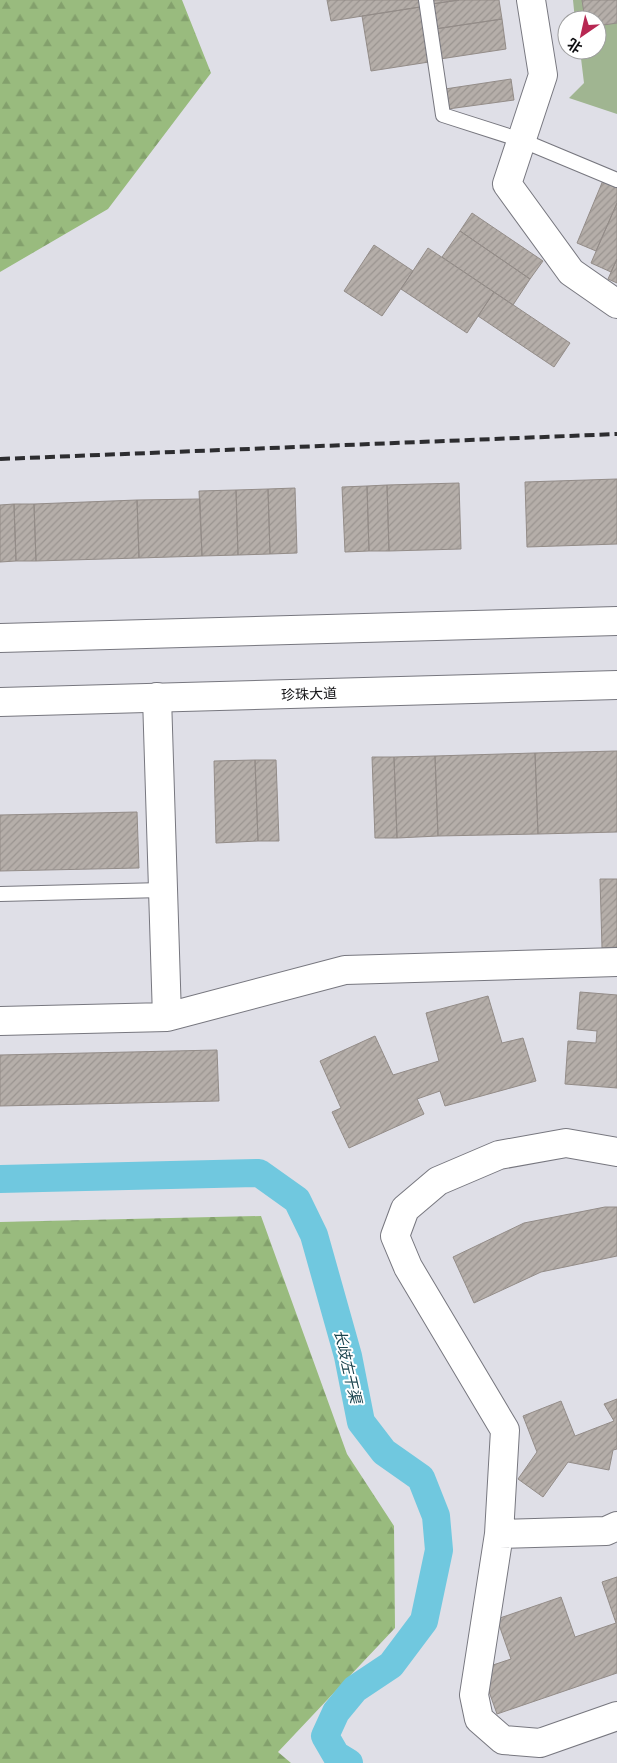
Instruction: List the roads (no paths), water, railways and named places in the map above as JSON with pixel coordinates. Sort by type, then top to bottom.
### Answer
[{"type":"street","points":[[531,0],[543,75],[507,184],[571,272],[617,304]]},
{"type":"street","points":[[0,638],[617,621]]},
{"type":"street","name":"珍珠大道","points":[[0,702],[617,685]]},
{"type":"street","points":[[156,698],[167,1017]]},
{"type":"street","points":[[0,1021],[167,1017],[345,970],[617,962]]},
{"type":"street","points":[[617,1152],[566,1143],[499,1155],[438,1180],[405,1209],[395,1236],[408,1267],[506,1430],[499,1534],[474,1695],[479,1719],[503,1740],[540,1743],[617,1716]]},
{"type":"street","points":[[499,1534],[606,1531],[617,1526]]},
{"type":"lane","points":[[426,0],[444,115],[521,140],[617,180]]},
{"type":"lane","points":[[0,894],[163,890]]},
{"type":"waterway","name":"长歧左干渠","points":[[0,1179],[259,1173],[297,1200],[314,1235],[348,1356],[361,1422],[384,1452],[421,1478],[436,1516],[439,1550],[424,1621],[391,1665],[355,1689],[336,1712],[325,1736],[336,1755],[349,1763]]},
{"type":"railway","points":[[0,459],[617,434]]}]
